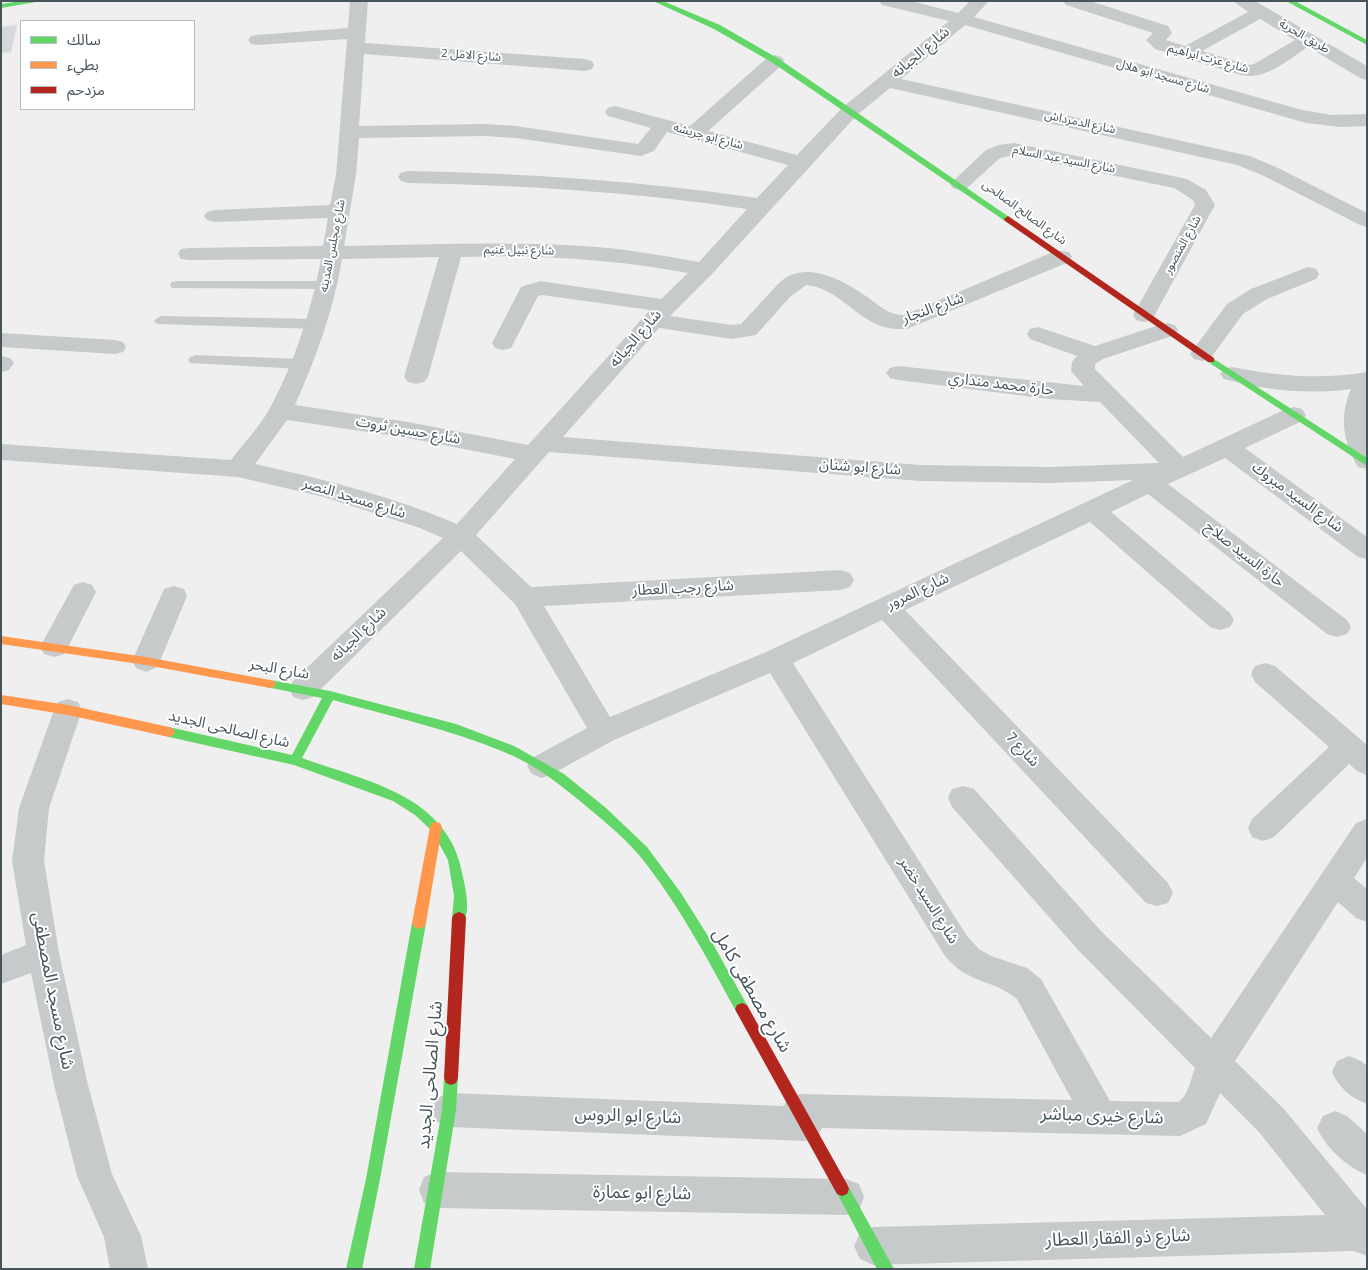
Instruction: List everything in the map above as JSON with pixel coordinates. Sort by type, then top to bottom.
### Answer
[{"type":"street","points":[[1,6],[39,1]]},
{"type":"street","name":"شارع مجلس المدينه","points":[[238,468],[281,411],[302,364],[327,285],[346,175],[359,1]]},
{"type":"street","name":"شارع الصالح الصالحى","points":[[656,1],[700,20],[775,61],[960,184],[1144,315],[1367,462]]},
{"type":"street","name":"شارع مسجد ابو هلال","points":[[888,1],[962,19],[1322,121],[1346,122],[1367,120]]},
{"type":"street","name":"شارع الجبانه","points":[[303,689],[461,536],[659,313],[704,269],[850,111],[962,19],[980,1]]},
{"type":"street","points":[[1072,1],[1118,16],[1133,6]]},
{"type":"street","name":"طريق الحرية","points":[[1242,1],[1367,74]]},
{"type":"street","points":[[1290,1],[1367,43]]},
{"type":"street","points":[[1186,53],[1260,12]]},
{"type":"street","name":"شارع عزت ابراهيم","points":[[1118,16],[1162,30],[1163,33],[1155,40],[1161,45],[1243,70],[1260,70],[1307,40]]},
{"type":"street","name":"شارع الامل 2","points":[[257,40],[356,40],[585,65]]},
{"type":"street","points":[[694,133],[775,61]]},
{"type":"street","name":"شارع الدمرداش","points":[[886,81],[1243,160],[1272,172],[1367,221]]},
{"type":"street","name":"شارع ابو جريشه","points":[[615,112],[801,162]]},
{"type":"street","points":[[350,132],[485,130],[516,132],[641,150],[646,148],[663,124]]},
{"type":"street","name":"شارع السيد عبد السلام","points":[[960,184],[993,154],[1006,149],[1014,149],[1180,183]]},
{"type":"street","points":[[408,177],[498,178],[586,184],[674,192],[762,205]]},
{"type":"street","name":"شارع المنصور","points":[[1144,315],[1205,205],[1205,201],[1196,192],[1180,183]]},
{"type":"street","points":[[214,216],[340,211]]},
{"type":"street","points":[[416,377],[452,250]]},
{"type":"street","name":"شارع نبيل غنيم","points":[[189,254],[452,250],[582,252],[642,258],[704,269]]},
{"type":"street","name":"شارع النجار","points":[[659,313],[732,332],[744,332],[794,282],[812,278],[840,289],[883,319],[891,322],[907,322],[1061,257]]},
{"type":"street","points":[[1202,354],[1235,309],[1259,294],[1308,274]]},
{"type":"street","points":[[503,344],[527,296],[534,289],[547,289],[659,313]]},
{"type":"street","points":[[1167,330],[1095,354],[1087,358],[1082,364],[1083,371],[1178,469]]},
{"type":"street","points":[[1038,334],[1095,354]]},
{"type":"street","points":[[1,340],[115,347]]},
{"type":"street","name":"حارة محمد منداري","points":[[898,373],[1049,391],[1105,395]]},
{"type":"street","points":[[1232,374],[1260,380],[1317,385],[1344,384],[1367,380]]},
{"type":"street","points":[[1367,380],[1355,410],[1354,426],[1367,462]]},
{"type":"street","name":"شارع حسين ثروت","points":[[281,411],[540,449]]},
{"type":"street","name":"شارع المرور","points":[[542,766],[604,732],[776,659],[1294,415]]},
{"type":"street","name":"شارع السيد مبروك","points":[[1227,447],[1367,550]]},
{"type":"street","name":"شارع ابو شنان","points":[[540,449],[920,473],[1049,475],[1178,469]]},
{"type":"street","name":"شارع مسجد النصر","points":[[1,452],[238,468],[328,489],[429,522],[461,536],[525,597],[604,732]]},
{"type":"street","name":"حارة السيد صلاح","points":[[1150,483],[1337,627]]},
{"type":"street","points":[[1093,510],[1220,620]]},
{"type":"street","name":"شارع رجب العطار","points":[[525,597],[841,580]]},
{"type":"street","points":[[54,647],[84,592]]},
{"type":"street","points":[[146,661],[174,596]]},
{"type":"street","name":"شارع 7","points":[[886,607],[1157,894]]},
{"type":"street","name":"شارع البحر","points":[[1,640],[146,661],[330,695],[456,728],[510,749],[542,766]]},
{"type":"street","name":"شارع السيد خضر","points":[[776,659],[956,946],[967,959],[982,968],[1015,978],[1029,989],[1100,1116]]},
{"type":"street","points":[[1263,828],[1358,755],[1265,674]]},
{"type":"street","points":[[295,760],[330,695]]},
{"type":"street","name":"شارع الصالحى الجديد","points":[[1,699],[68,710],[295,760],[396,797],[419,811],[436,827],[454,859],[460,896],[449,1110],[437,1190],[422,1269]]},
{"type":"street","name":"شارع مسجد المصطفى","points":[[68,710],[34,808],[28,861],[43,953],[73,1094],[95,1176],[122,1236],[129,1269]]},
{"type":"street","name":"شارع مصطفى كامل","points":[[542,766],[567,782],[643,851],[676,897],[708,948],[803,1117],[879,1258]]},
{"type":"street","points":[[963,798],[1026,872],[1090,941],[1271,1120],[1365,1235]]},
{"type":"street","name":"شارع الصالحى الجديد","points":[[354,1269],[373,1179],[436,827]]},
{"type":"street","name":"شارع خيرى مباشر","points":[[803,1117],[1100,1116],[1180,1119],[1194,1112],[1214,1063],[1367,832]]},
{"type":"street","points":[[1335,880],[1367,908]]},
{"type":"street","points":[[1,970],[43,953]]},
{"type":"street","name":"شارع ابو الروس","points":[[449,1110],[803,1117]]},
{"type":"street","points":[[1335,1128],[1367,1158]]},
{"type":"street","name":"شارع ابو عمارة","points":[[437,1190],[846,1197]]},
{"type":"street","name":"شارع ذو الفقار العطار","points":[[879,1258],[1365,1235]]},
{"type":"lane","points":[[177,285],[327,285]]},
{"type":"lane","points":[[162,321],[316,324]]},
{"type":"lane","points":[[196,360],[302,364]]},
{"type":"building","points":[[17,25],[11,52],[1,53],[1,27]]},
{"type":"traffic: fast","points":[[1,6],[39,1]]},
{"type":"traffic: fast","points":[[656,1],[717,27],[776,61],[1008,219]]},
{"type":"traffic: fast","points":[[1289,1],[1367,43]]},
{"type":"traffic: fast","points":[[1211,360],[1367,463]]},
{"type":"traffic: fast","points":[[270,684],[330,695],[456,729],[510,749],[560,777],[602,812],[643,851],[676,897],[708,948],[742,1009]]},
{"type":"traffic: fast","points":[[295,760],[330,695]]},
{"type":"traffic: fast","points":[[169,732],[295,760],[397,797],[419,811],[436,827],[454,859],[460,896],[459,918]]},
{"type":"traffic: fast","points":[[354,1269],[373,1179],[419,923]]},
{"type":"traffic: fast","points":[[422,1269],[449,1110],[451,1078]]},
{"type":"traffic: fast","points":[[842,1189],[886,1269]]},
{"type":"traffic: slow","points":[[1,640],[146,661],[270,684]]},
{"type":"traffic: slow","points":[[1,699],[68,710],[169,732]]},
{"type":"traffic: slow","points":[[419,923],[436,827]]},
{"type":"traffic: jam","points":[[1008,219],[1211,360]]},
{"type":"traffic: jam","points":[[451,1078],[459,918]]},
{"type":"traffic: jam","points":[[742,1009],[842,1189]]}]
